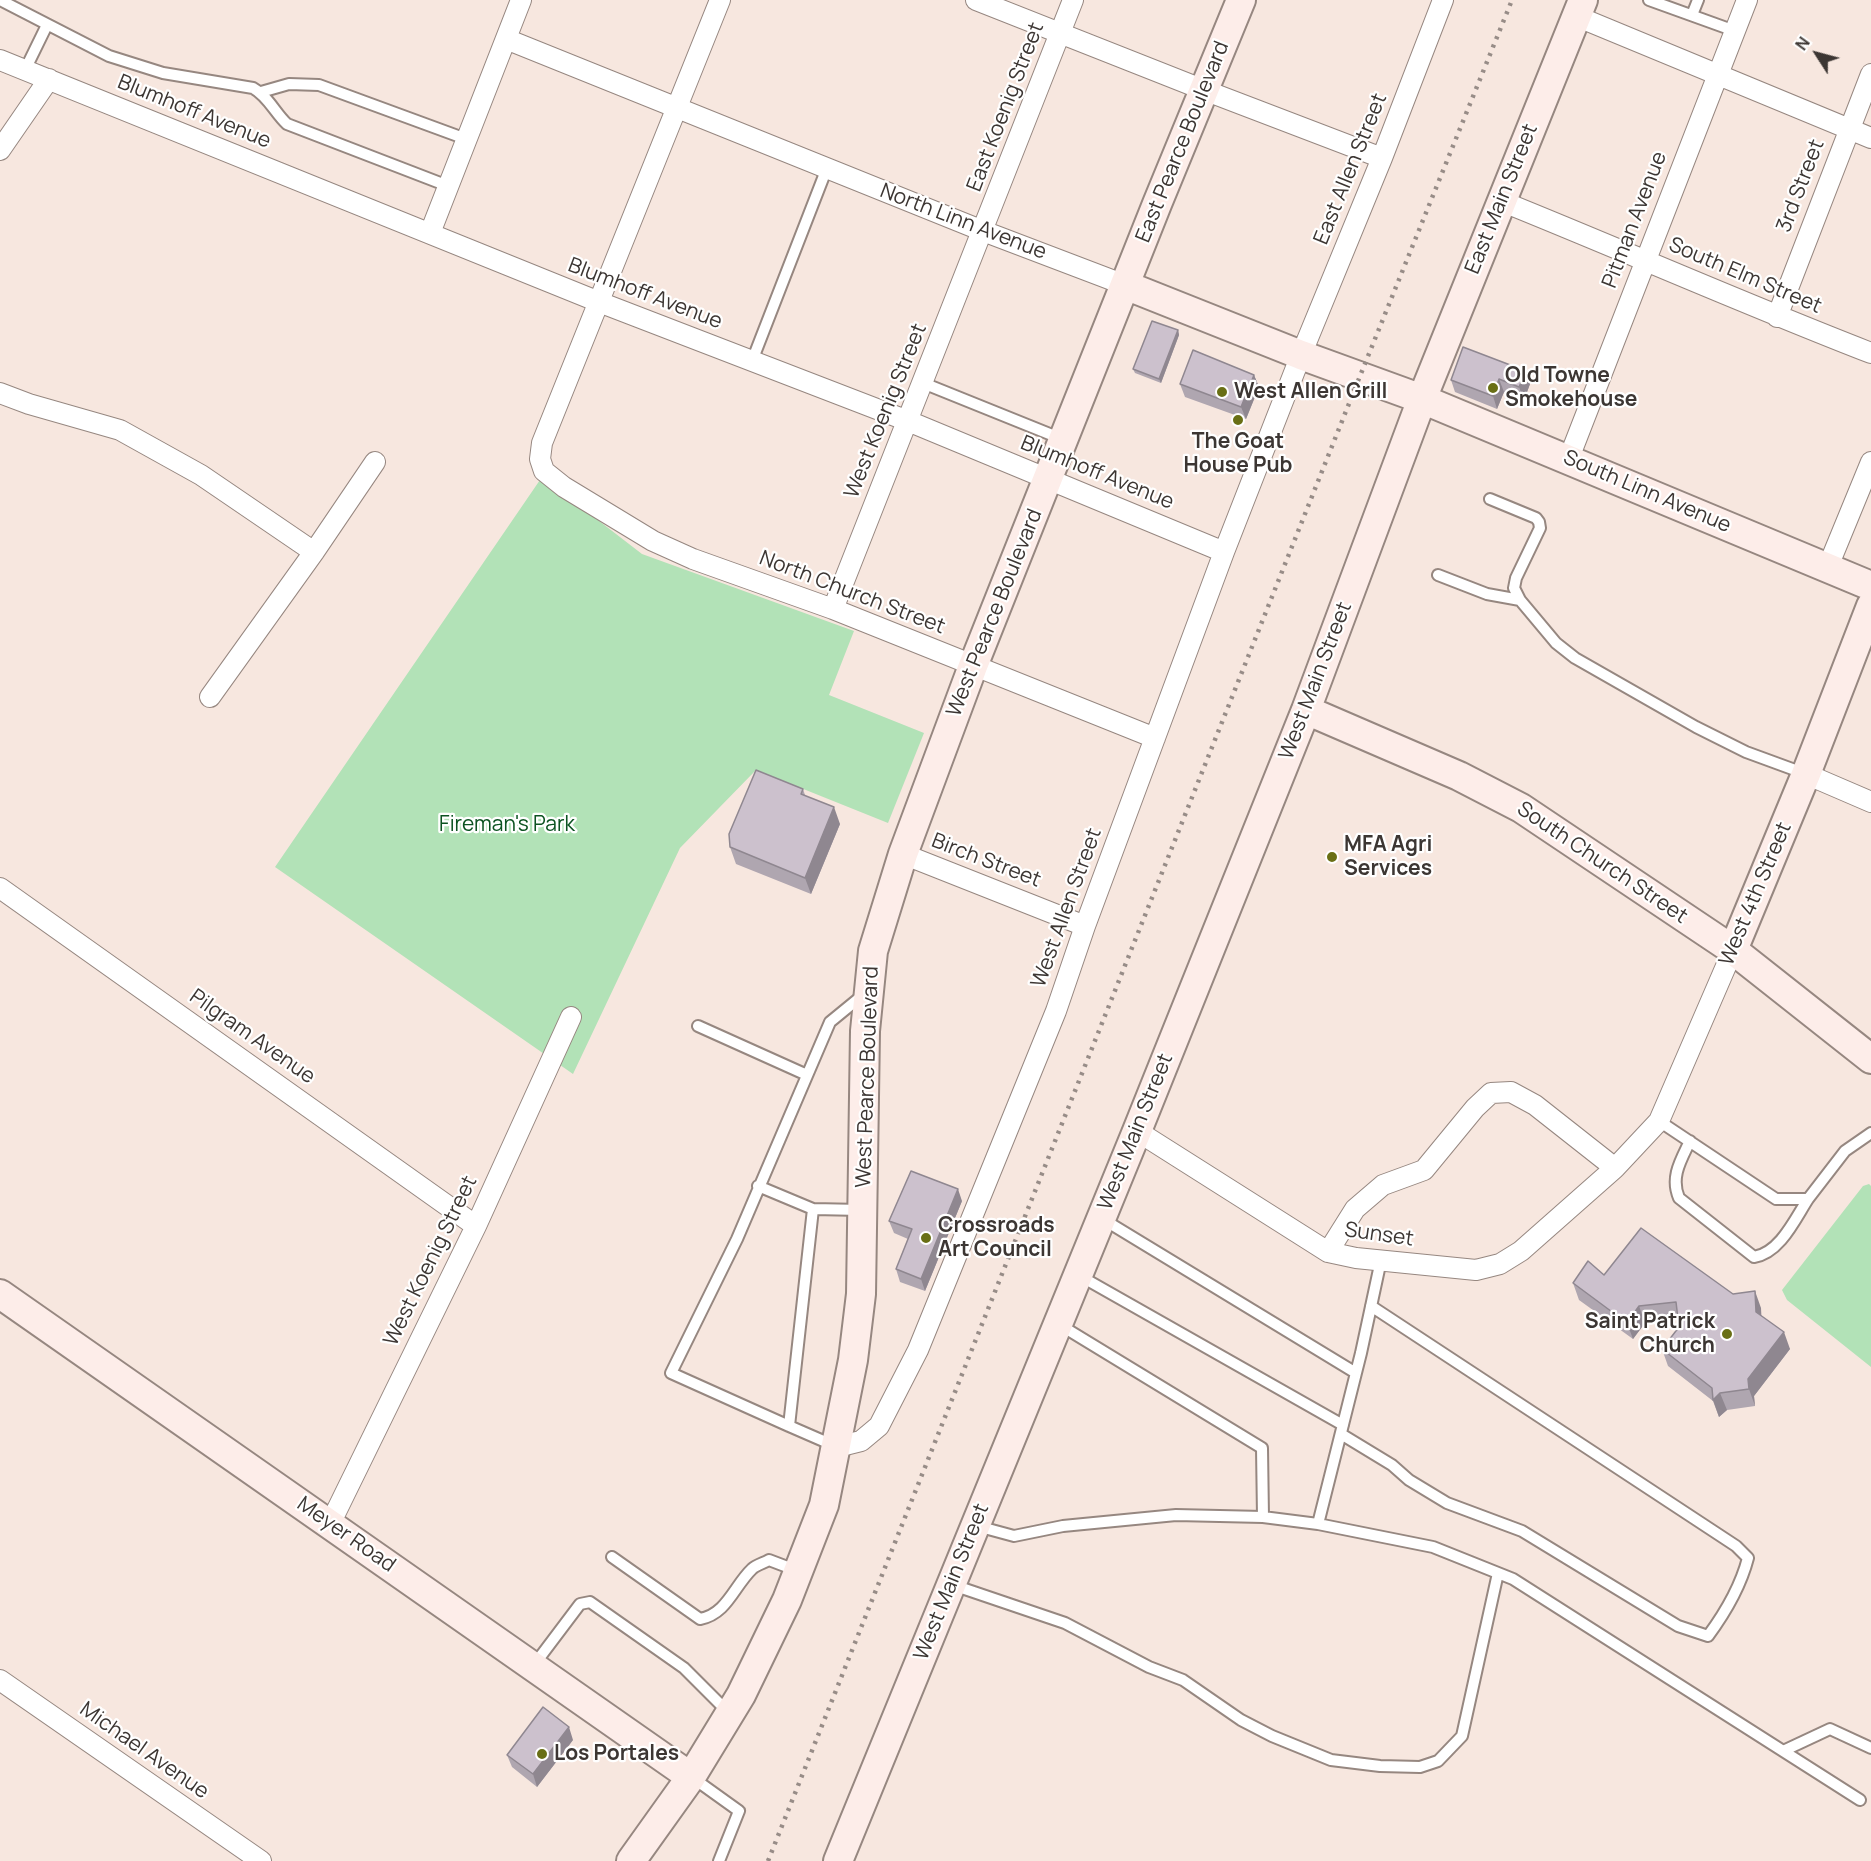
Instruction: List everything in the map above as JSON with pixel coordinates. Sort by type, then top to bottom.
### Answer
[{"type":"street","points":[[430,233],[521,0]]},
{"type":"street","points":[[599,302],[720,0]]},
{"type":"street","points":[[976,0],[1382,158]]},
{"type":"street","name":"East Koenig Street","points":[[983,231],[1073,0]]},
{"type":"street","name":"East Pearce Boulevard","points":[[1125,285],[1241,0]]},
{"type":"street","name":"East Allen Street","points":[[1301,355],[1382,158],[1443,0]]},
{"type":"street","name":"Pitman Avenue","points":[[1569,458],[1747,0]]},
{"type":"street","points":[[1579,8],[1718,75],[1871,138]]},
{"type":"street","name":"East Main Street","points":[[1422,399],[1579,8]]},
{"type":"street","name":"North Linn Avenue","points":[[506,39],[983,231],[1301,355],[1422,399]]},
{"type":"street","name":"Blumhoff Avenue","points":[[0,60],[599,302],[908,421],[1224,552]]},
{"type":"street","name":"3rd Street","points":[[1777,317],[1871,74]]},
{"type":"street","points":[[0,150],[49,79]]},
{"type":"street","name":"South Elm Street","points":[[1501,201],[1777,317],[1871,353]]},
{"type":"street","name":"West Koenig Street","points":[[833,609],[983,231]]},
{"type":"street","name":"West Pearce Boulevard","points":[[631,1861],[691,1777],[741,1695],[777,1621],[824,1505],[854,1360],[861,1294],[865,1031],[873,951],[903,854],[973,666],[1125,285]]},
{"type":"street","name":"North Church Street","points":[[599,302],[542,443],[540,459],[544,471],[564,487],[653,541],[693,559],[833,609],[1155,738]]},
{"type":"street","name":"West Allen Street","points":[[837,1447],[861,1441],[879,1426],[918,1350],[1056,1011],[1085,926],[1224,552],[1301,355]]},
{"type":"street","points":[[0,393],[29,404],[120,430],[201,475],[314,552]]},
{"type":"street","name":"South Linn Avenue","points":[[1422,399],[1569,458],[1871,586]]},
{"type":"street","name":"West Main Street","points":[[838,1861],[1137,1131],[1306,710],[1422,399]]},
{"type":"street","points":[[210,697],[375,462]]},
{"type":"street","points":[[1827,569],[1871,462]]},
{"type":"street","name":"West 4th Street","points":[[1615,1168],[1659,1121],[1806,774],[1871,606]]},
{"type":"street","name":"South Church Street","points":[[1306,710],[1460,776],[1521,808],[1733,950],[1871,1059]]},
{"type":"street","points":[[1806,774],[1871,802]]},
{"type":"street","name":"Birch Street","points":[[903,854],[1085,926]]},
{"type":"street","name":"Pilgram Avenue","points":[[0,888],[476,1226]]},
{"type":"street","name":"West Koenig Street","points":[[330,1524],[476,1226],[571,1017]]},
{"type":"street","points":[[1328,1252],[1355,1209],[1383,1185],[1424,1170],[1475,1108],[1491,1093],[1511,1092],[1534,1105],[1615,1168]]},
{"type":"street","name":"Sunset","points":[[1137,1131],[1328,1252],[1356,1258],[1476,1270],[1500,1264],[1521,1251],[1615,1168]]},
{"type":"street","name":"Meyer Road","points":[[0,1294],[691,1777]]},
{"type":"street","name":"Michael Avenue","points":[[0,1680],[261,1861]]},
{"type":"lane","points":[[0,0],[109,56],[163,73],[241,85],[261,92],[289,84],[319,85],[466,139]]},
{"type":"lane","points":[[1649,0],[1734,31]]},
{"type":"lane","points":[[1692,15],[1698,0]]},
{"type":"lane","points":[[25,70],[47,25]]},
{"type":"lane","points":[[261,92],[278,116],[287,124],[448,186]]},
{"type":"lane","points":[[752,362],[827,168]]},
{"type":"lane","points":[[922,383],[1064,440]]},
{"type":"lane","points":[[1490,499],[1539,522],[1540,528],[1516,578],[1514,588],[1520,600],[1556,643],[1575,658],[1696,727],[1746,752],[1806,774]]},
{"type":"lane","points":[[1438,575],[1487,594],[1520,600]]},
{"type":"lane","points":[[837,1447],[671,1373],[736,1239],[830,1022],[869,990]]},
{"type":"lane","points":[[698,1026],[807,1075]]},
{"type":"lane","points":[[1659,1121],[1776,1199],[1808,1198]]},
{"type":"lane","points":[[1690,1141],[1677,1168],[1674,1187],[1678,1198],[1754,1257],[1766,1255],[1783,1237],[1808,1198],[1845,1151],[1871,1133]]},
{"type":"lane","points":[[758,1186],[813,1209],[862,1210]]},
{"type":"lane","points":[[789,1425],[813,1209]]},
{"type":"lane","points":[[1101,1218],[1356,1373]]},
{"type":"lane","points":[[1318,1524],[1356,1373],[1381,1260]]},
{"type":"lane","points":[[1077,1274],[1342,1429],[1446,1503],[1522,1531],[1678,1626],[1708,1636],[1743,1574],[1748,1558],[1737,1546],[1371,1306]]},
{"type":"lane","points":[[1057,1323],[1262,1448],[1263,1517]]},
{"type":"lane","points":[[975,1525],[1014,1536],[1063,1526],[1176,1515],[1263,1517],[1318,1524],[1433,1547],[1513,1579],[1860,1800]]},
{"type":"lane","points":[[612,1557],[700,1619],[710,1617],[724,1605],[753,1568],[769,1560],[798,1571]]},
{"type":"lane","points":[[950,1584],[1065,1623],[1149,1667],[1183,1680],[1241,1720],[1272,1736],[1331,1760],[1380,1767],[1420,1767],[1438,1761],[1462,1736],[1498,1573]]},
{"type":"lane","points":[[533,1666],[580,1604],[590,1602],[684,1668],[730,1714]]},
{"type":"lane","points":[[1783,1751],[1830,1729],[1871,1748]]},
{"type":"lane","points":[[691,1777],[739,1811],[719,1861]]},
{"type":"green space","name":"Fireman's Park","points":[[542,477],[642,554],[854,631],[829,695],[924,733],[888,823],[756,770],[680,848],[573,1074],[275,867]]},
{"type":"green space","points":[[1869,1184],[1871,1186],[1871,1367],[1787,1300],[1782,1290],[1863,1186]]},
{"type":"building","points":[[1152,321],[1178,330],[1159,379],[1133,369]]},
{"type":"building","points":[[1463,347],[1526,371],[1519,387],[1499,379],[1493,396],[1451,380]]},
{"type":"building","name":"West Allen Grill","points":[[1193,350],[1254,375],[1241,407],[1180,384]]},
{"type":"building","points":[[756,770],[803,789],[801,794],[834,807],[805,878],[730,847],[729,834]]},
{"type":"building","name":"Crossroads Art Council","points":[[911,1171],[958,1189],[921,1279],[896,1269],[912,1229],[889,1221]]},
{"type":"building","name":"Saint Patrick Church","points":[[1641,1228],[1733,1294],[1755,1291],[1756,1312],[1784,1332],[1748,1379],[1749,1389],[1720,1393],[1713,1400],[1712,1388],[1662,1349],[1679,1327],[1676,1302],[1639,1306],[1627,1323],[1573,1283],[1588,1261],[1604,1275]]},
{"type":"building","points":[[543,1707],[569,1727],[533,1774],[507,1755]]},
{"type":"railway","points":[[768,1861],[1512,0]]},
{"type":"place","name":"Old Towne Smokehouse","points":[[1493,388]]},
{"type":"place","name":"West Allen Grill","points":[[1222,392]]},
{"type":"place","name":"The Goat House Pub","points":[[1238,420]]},
{"type":"place","name":"MFA Agri Services","points":[[1332,857]]},
{"type":"place","name":"Crossroads Art Council","points":[[926,1238]]},
{"type":"place","name":"Saint Patrick Church","points":[[1727,1334]]},
{"type":"place","name":"Los Portales","points":[[542,1754]]}]
